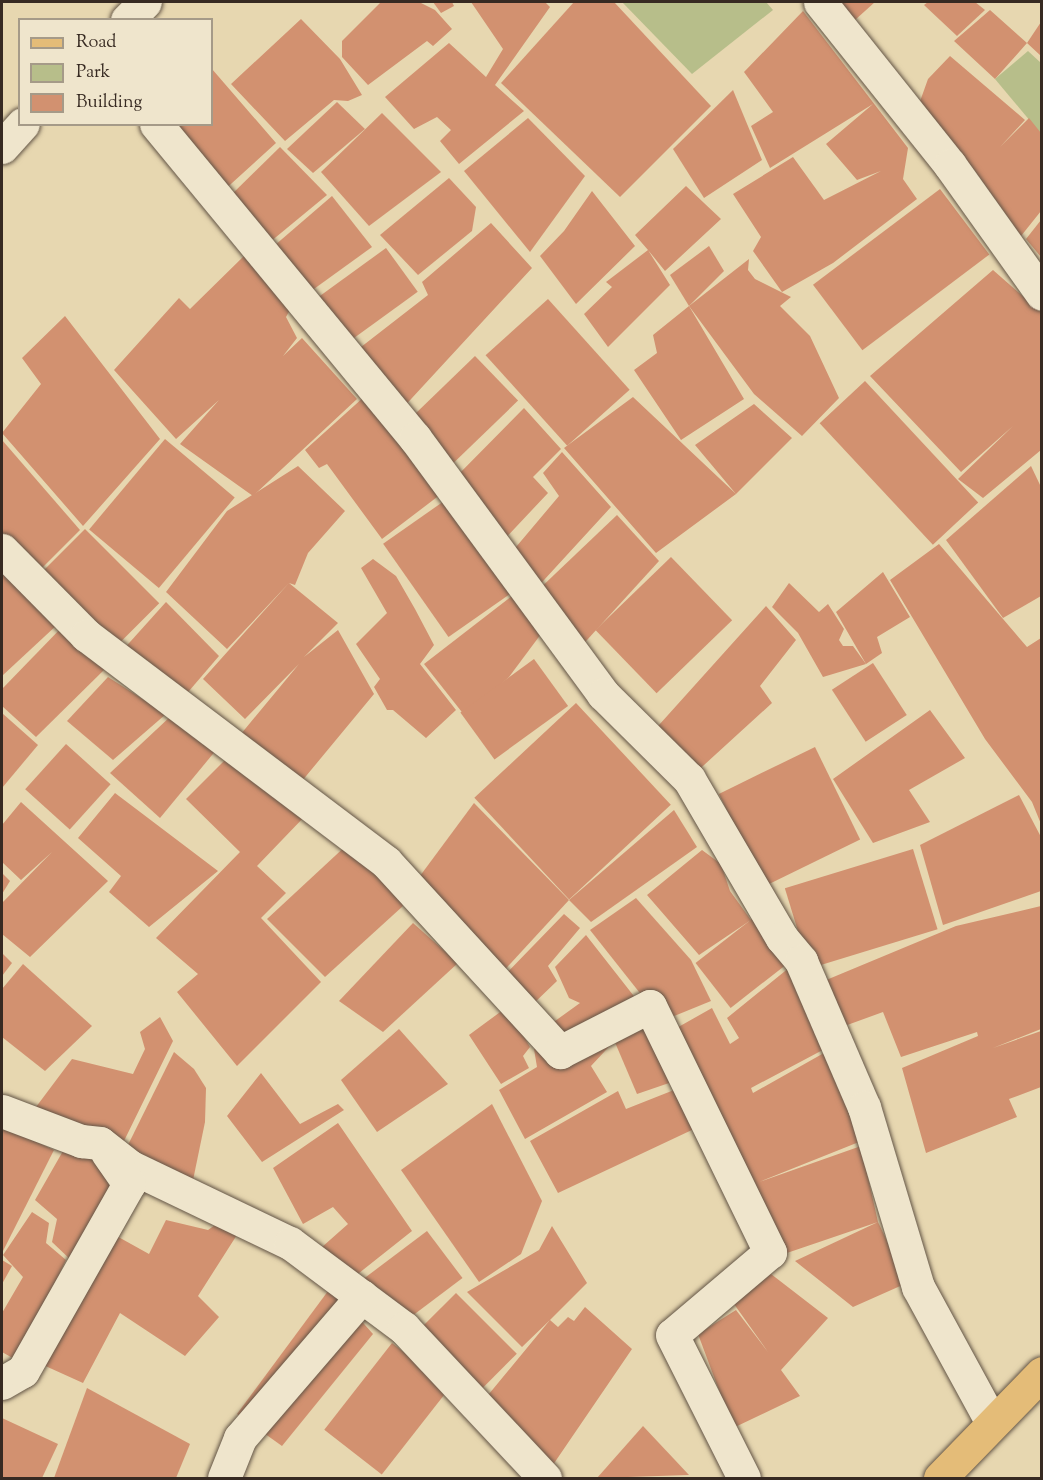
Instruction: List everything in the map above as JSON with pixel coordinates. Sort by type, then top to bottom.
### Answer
[{"type":"main road","points":[[940,1479],[1041,1373]]},
{"type":"street","points":[[129,18],[145,2]]},
{"type":"street","points":[[820,2],[950,165],[1041,294]]},
{"type":"street","points":[[2,147],[21,126]]},
{"type":"street","points":[[158,126],[415,438],[603,694],[689,779],[782,938],[801,961],[864,1107],[918,1287],[992,1423]]},
{"type":"street","points":[[2,550],[86,635],[386,862],[560,1052],[650,1006],[770,1252],[672,1335],[744,1479]]},
{"type":"street","points":[[2,1111],[81,1141],[100,1143],[129,1166],[290,1243],[404,1329],[544,1479]]},
{"type":"street","points":[[2,1383],[23,1371],[129,1184],[100,1143]]},
{"type":"street","points":[[224,1479],[240,1438],[362,1296]]},
{"type":"green space","points":[[622,2],[766,2],[773,10],[692,74]]},
{"type":"green space","points":[[1028,51],[1041,63],[1041,134],[995,79]]},
{"type":"building","points":[[381,2],[419,2],[435,10],[452,29],[433,46],[427,41],[368,85],[342,57],[342,41]]},
{"type":"building","points":[[433,2],[452,2],[454,6],[441,13]]},
{"type":"building","points":[[471,2],[545,2],[550,7],[495,85],[524,111],[459,164],[440,141],[451,130],[437,117],[414,129],[385,97],[449,43],[486,77],[503,49]]},
{"type":"building","points":[[574,2],[614,2],[711,106],[620,197],[501,83]]},
{"type":"building","points":[[839,2],[875,2],[855,20]]},
{"type":"building","points":[[928,2],[975,2],[985,10],[957,36],[924,5]]},
{"type":"building","points":[[990,10],[1027,43],[995,79],[954,41]]},
{"type":"building","points":[[803,11],[908,148],[903,179],[917,199],[833,263],[782,292],[753,251],[761,237],[733,194],[793,157],[824,200],[881,171],[857,180],[826,144],[873,104],[770,168],[751,126],[773,112],[744,72]]},
{"type":"building","points":[[301,19],[340,59],[362,95],[348,101],[334,100],[285,141],[231,84]]},
{"type":"building","points":[[1041,22],[1041,56],[1027,43]]},
{"type":"building","points":[[950,56],[1025,120],[1000,147],[1029,118],[1041,133],[1041,211],[1021,236],[975,171],[918,107],[928,79]]},
{"type":"building","points":[[213,70],[276,143],[221,193],[166,126],[213,126]]},
{"type":"building","points":[[733,90],[762,160],[704,198],[673,149]]},
{"type":"building","points":[[337,102],[365,129],[313,173],[287,149]]},
{"type":"building","points":[[382,113],[441,172],[369,226],[321,172]]},
{"type":"building","points":[[528,118],[585,176],[530,252],[464,171]]},
{"type":"building","points":[[280,147],[327,195],[264,247],[227,199]]},
{"type":"building","points":[[449,178],[476,207],[472,231],[418,275],[380,235]]},
{"type":"building","points":[[686,186],[721,219],[665,271],[635,235]]},
{"type":"building","points":[[940,189],[989,254],[862,350],[813,285]]},
{"type":"building","points":[[592,191],[635,246],[576,304],[540,256],[564,231]]},
{"type":"building","points":[[332,196],[372,247],[307,294],[267,252]]},
{"type":"building","points":[[1041,220],[1041,257],[1026,239]]},
{"type":"building","points":[[491,223],[532,268],[400,411],[352,354],[428,295],[422,282]]},
{"type":"building","points":[[709,246],[724,271],[689,306],[670,275]]},
{"type":"building","points":[[386,248],[418,292],[346,344],[314,300]]},
{"type":"building","points":[[648,250],[670,285],[608,347],[584,314],[612,287],[606,282]]},
{"type":"building","points":[[246,254],[295,301],[286,317],[297,338],[283,356],[302,338],[357,399],[253,496],[180,444],[219,400],[176,439],[114,370],[179,298],[190,309]]},
{"type":"building","points":[[749,259],[748,270],[755,279],[791,297],[780,306],[810,336],[839,398],[802,436],[754,394],[689,306]]},
{"type":"building","points":[[993,270],[1041,312],[1041,450],[983,498],[958,479],[1013,426],[961,472],[870,376]]},
{"type":"building","points":[[548,299],[630,390],[567,446],[486,355]]},
{"type":"building","points":[[689,306],[744,399],[681,440],[634,370],[657,353],[653,335]]},
{"type":"building","points":[[65,316],[160,439],[83,526],[2,433],[41,384],[22,358]]},
{"type":"building","points":[[475,356],[518,401],[452,465],[409,420]]},
{"type":"building","points":[[865,381],[978,502],[933,545],[820,423]]},
{"type":"building","points":[[365,396],[445,491],[382,539],[327,464],[319,468],[305,450]]},
{"type":"building","points":[[633,397],[736,494],[656,553],[564,448]]},
{"type":"building","points":[[754,404],[792,438],[736,494],[695,445]]},
{"type":"building","points":[[524,408],[561,449],[533,477],[548,493],[499,545],[451,482]]},
{"type":"building","points":[[165,439],[235,497],[159,588],[89,529]]},
{"type":"building","points":[[2,440],[80,530],[33,577],[2,544]]},
{"type":"building","points":[[562,452],[611,507],[533,592],[506,559],[559,496],[543,473]]},
{"type":"building","points":[[298,466],[345,511],[308,553],[295,585],[289,583],[227,649],[166,592],[227,511]]},
{"type":"building","points":[[1031,466],[1041,487],[1041,596],[1003,618],[946,540]]},
{"type":"building","points":[[447,499],[512,592],[448,637],[383,544]]},
{"type":"building","points":[[617,515],[659,561],[577,651],[534,594]]},
{"type":"building","points":[[85,529],[159,603],[114,649],[40,574]]},
{"type":"building","points":[[939,544],[1027,647],[1041,638],[1041,824],[1032,802],[985,739],[890,580]]},
{"type":"building","points":[[671,557],[732,620],[657,693],[595,630]]},
{"type":"building","points":[[373,559],[396,576],[415,609],[434,645],[420,664],[456,710],[426,738],[393,710],[387,710],[374,687],[380,679],[356,644],[387,613],[361,568]]},
{"type":"building","points":[[2,563],[58,624],[2,676]]},
{"type":"building","points":[[883,572],[910,617],[877,637],[882,653],[866,664],[836,612]]},
{"type":"building","points":[[289,583],[338,623],[304,657],[338,630],[374,694],[297,787],[236,740],[299,664],[245,719],[203,679]]},
{"type":"building","points":[[789,583],[819,612],[828,604],[844,629],[839,640],[843,646],[853,646],[866,664],[823,677],[798,633],[772,607]]},
{"type":"building","points":[[517,592],[541,634],[509,677],[465,716],[424,664]]},
{"type":"building","points":[[166,602],[219,656],[183,698],[121,652]]},
{"type":"building","points":[[766,606],[796,640],[760,686],[772,703],[692,776],[650,735]]},
{"type":"building","points":[[66,623],[108,666],[36,737],[2,706],[2,689]]},
{"type":"building","points":[[534,659],[568,706],[494,759],[460,712]]},
{"type":"building","points":[[873,663],[907,715],[866,742],[832,690]]},
{"type":"building","points":[[108,677],[166,714],[113,760],[67,721]]},
{"type":"building","points":[[576,703],[671,805],[569,899],[474,798]]},
{"type":"building","points":[[930,710],[965,758],[909,790],[930,822],[873,843],[833,779]]},
{"type":"building","points":[[2,713],[38,745],[2,788]]},
{"type":"building","points":[[172,715],[217,749],[160,818],[110,773]]},
{"type":"building","points":[[66,744],[111,784],[70,829],[25,789]]},
{"type":"building","points":[[815,747],[860,840],[764,886],[719,794]]},
{"type":"building","points":[[231,754],[307,814],[257,866],[286,893],[261,918],[321,982],[237,1066],[177,992],[198,974],[156,938],[240,852],[186,799]]},
{"type":"building","points":[[115,793],[218,871],[149,927],[109,892],[121,876],[78,838]]},
{"type":"building","points":[[1019,795],[1041,837],[1041,891],[943,925],[920,845]]},
{"type":"building","points":[[21,802],[108,881],[30,957],[2,934],[2,903],[52,852],[21,880],[2,862],[2,825]]},
{"type":"building","points":[[474,803],[569,900],[498,977],[417,880]]},
{"type":"building","points":[[674,810],[697,847],[591,922],[569,900]]},
{"type":"building","points":[[350,842],[399,890],[403,906],[325,977],[267,919]]},
{"type":"building","points":[[913,849],[938,929],[809,969],[785,888]]},
{"type":"building","points":[[702,850],[721,864],[730,891],[751,920],[699,955],[647,895]]},
{"type":"building","points":[[2,873],[10,881],[2,894]]},
{"type":"building","points":[[636,898],[691,960],[711,1001],[662,1021],[590,930]]},
{"type":"building","points":[[1041,906],[1041,1029],[993,1048],[1041,1031],[1041,1087],[1009,1099],[1017,1117],[926,1153],[902,1068],[978,1036],[977,1032],[901,1057],[883,1012],[839,1028],[819,983],[956,926]]},
{"type":"building","points":[[564,914],[580,928],[548,966],[557,981],[531,1006],[503,977]]},
{"type":"building","points":[[757,915],[792,960],[731,1008],[696,963]]},
{"type":"building","points":[[413,923],[458,963],[383,1032],[339,1001]]},
{"type":"building","points":[[586,935],[644,1009],[591,1066],[607,1092],[525,1139],[499,1090],[537,1067],[534,1049],[545,1045],[560,1049],[544,1029],[580,1003],[569,998],[555,967]]},
{"type":"building","points":[[2,953],[12,963],[2,976]]},
{"type":"building","points":[[795,963],[834,1044],[751,1088],[753,1093],[831,1049],[864,1140],[759,1182],[861,1146],[878,1222],[781,1255],[666,1034],[712,1008],[730,1044],[739,1038],[727,1018]]},
{"type":"building","points":[[23,964],[92,1026],[45,1071],[2,1037],[2,989]]},
{"type":"building","points":[[507,1007],[530,1047],[523,1056],[529,1068],[501,1084],[469,1035]]},
{"type":"building","points":[[647,1012],[672,1082],[637,1094],[611,1033]]},
{"type":"building","points":[[160,1017],[173,1041],[123,1143],[36,1107],[72,1059],[133,1074],[145,1049],[140,1032]]},
{"type":"building","points":[[399,1029],[448,1084],[377,1132],[341,1080]]},
{"type":"building","points":[[174,1052],[194,1069],[206,1088],[205,1122],[192,1185],[125,1151]]},
{"type":"building","points":[[261,1073],[300,1124],[338,1104],[344,1110],[262,1162],[227,1116]]},
{"type":"building","points":[[674,1090],[694,1129],[558,1193],[530,1141],[618,1091],[626,1109]]},
{"type":"building","points":[[492,1104],[542,1201],[521,1254],[479,1282],[401,1170]]},
{"type":"building","points":[[338,1123],[412,1231],[349,1281],[313,1255],[348,1224],[333,1207],[303,1224],[273,1168]]},
{"type":"building","points":[[2,1126],[54,1150],[2,1253]]},
{"type":"building","points":[[67,1144],[117,1174],[73,1262],[52,1242],[57,1219],[35,1200]]},
{"type":"building","points":[[32,1212],[49,1223],[46,1243],[66,1260],[18,1361],[2,1352],[2,1313],[23,1277],[3,1255]]},
{"type":"building","points":[[225,1218],[242,1227],[198,1296],[219,1317],[185,1356],[120,1313],[83,1383],[41,1364],[104,1229],[149,1254],[166,1220],[208,1230]]},
{"type":"building","points":[[878,1222],[907,1283],[853,1307],[795,1261]]},
{"type":"building","points":[[552,1226],[587,1283],[522,1347],[467,1292],[539,1250]]},
{"type":"building","points":[[427,1231],[463,1278],[398,1327],[362,1280]]},
{"type":"building","points":[[2,1260],[12,1266],[2,1284]]},
{"type":"building","points":[[771,1274],[828,1318],[781,1370],[800,1396],[733,1428],[698,1334],[736,1310],[768,1352],[734,1304]]},
{"type":"building","points":[[331,1287],[373,1334],[282,1446],[237,1414]]},
{"type":"building","points":[[456,1293],[517,1354],[473,1398],[412,1337]]},
{"type":"building","points":[[585,1307],[632,1349],[544,1478],[484,1400],[550,1320],[558,1327],[568,1317],[574,1321]]},
{"type":"building","points":[[392,1343],[450,1388],[382,1475],[324,1430]]},
{"type":"building","points":[[87,1388],[190,1444],[176,1478],[54,1478]]},
{"type":"building","points":[[2,1418],[58,1444],[42,1478],[2,1478]]},
{"type":"building","points":[[643,1426],[689,1475],[597,1478]]}]
